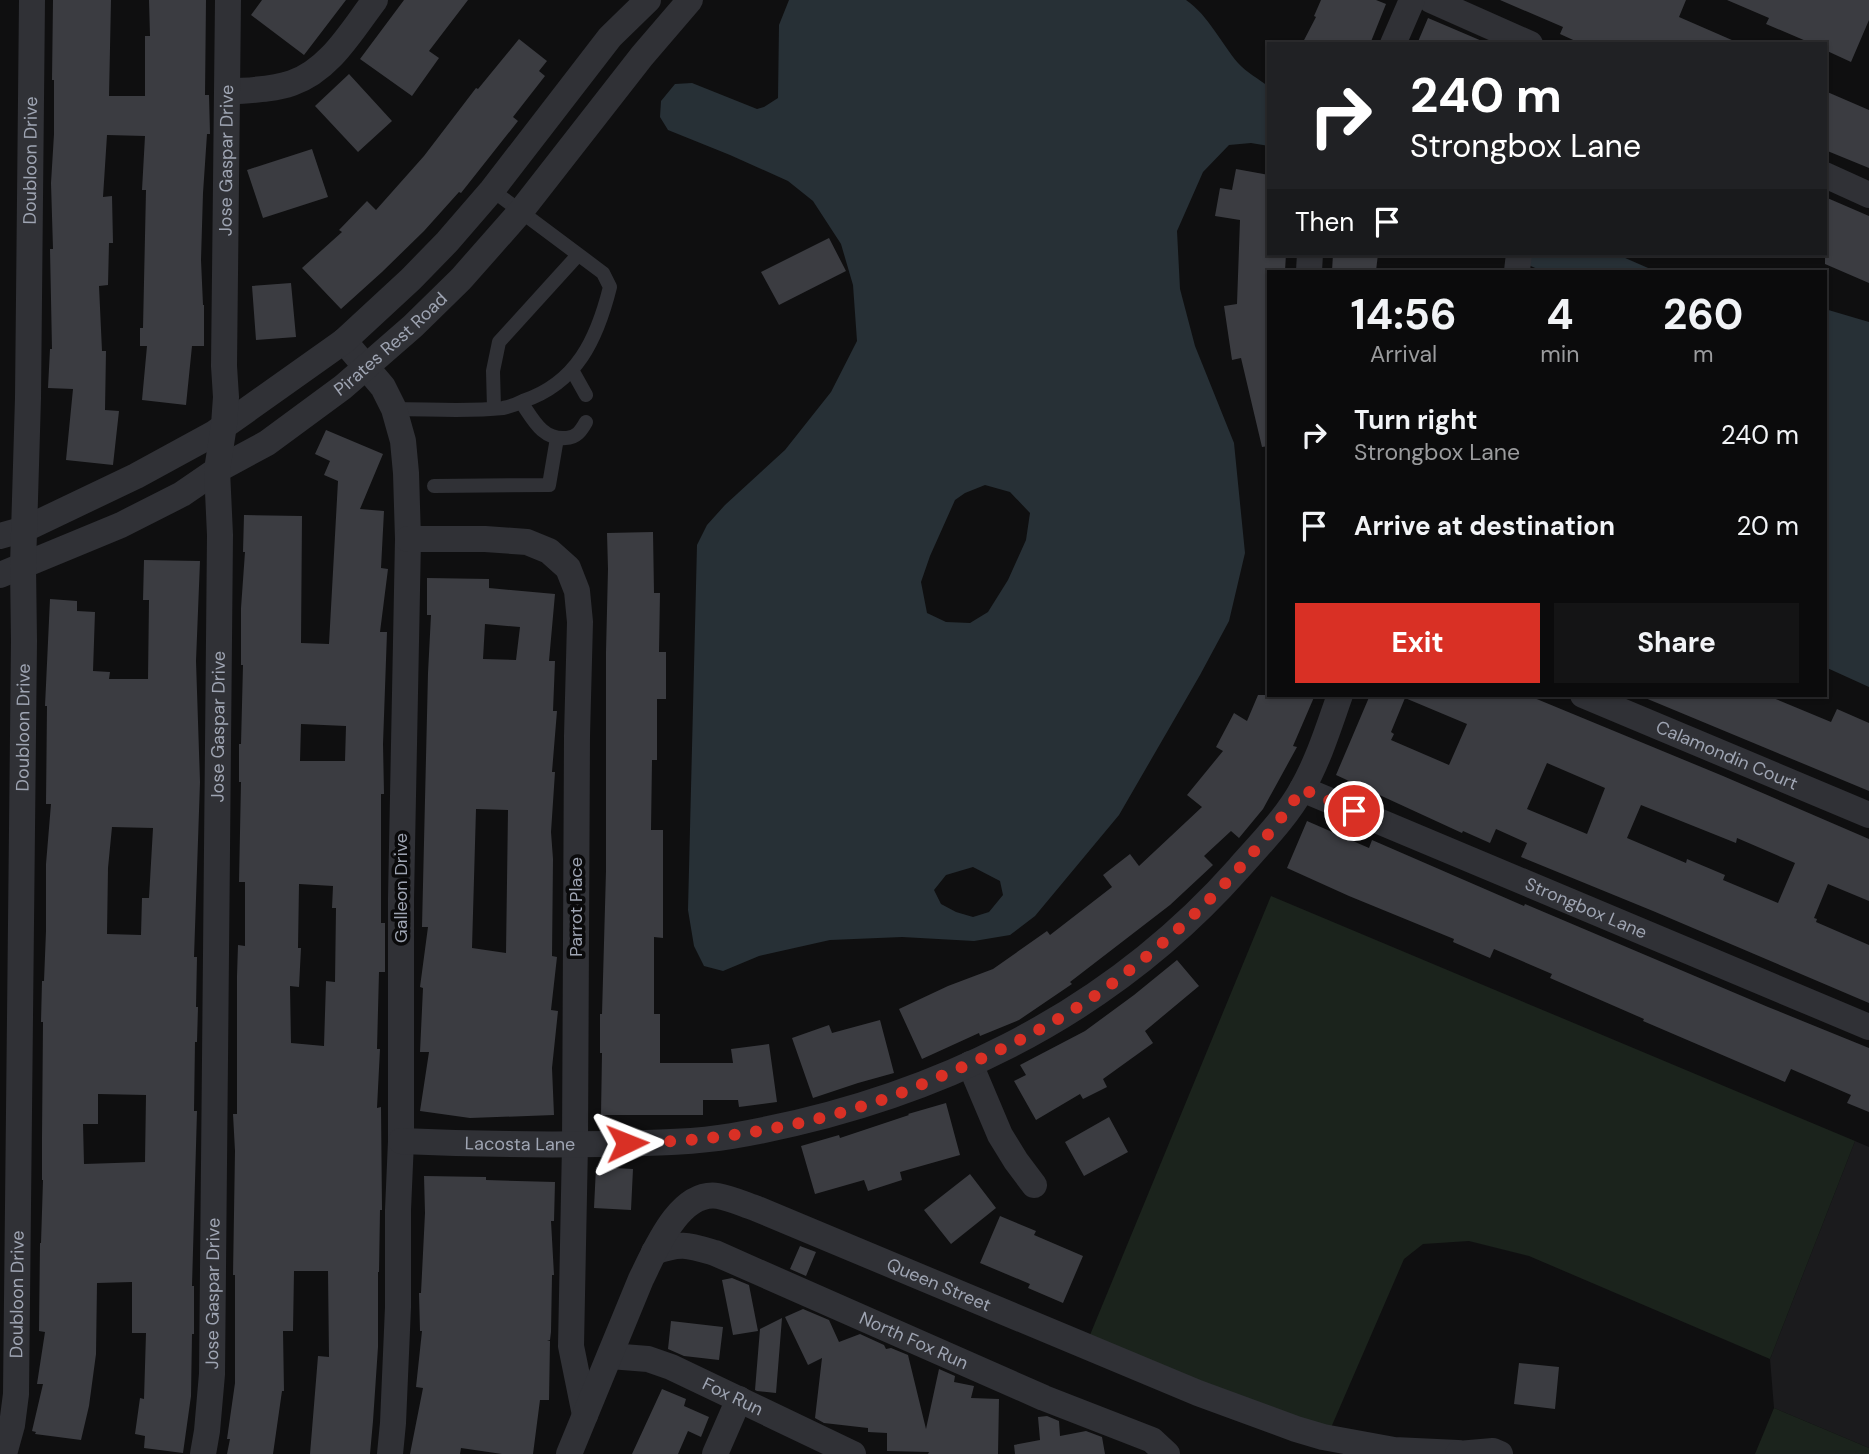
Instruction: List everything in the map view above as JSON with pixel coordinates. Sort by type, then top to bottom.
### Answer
[{"type":"street","name":"Doubloon Drive","points":[[5,1454],[16,1394],[24,641],[11,571],[12,533],[28,398],[32,0]]},
{"type":"street","name":"Jose Gaspar Drive","points":[[203,1454],[212,1374],[220,535],[217,470],[224,425],[228,0]]},
{"type":"street","points":[[228,92],[267,89],[293,83],[316,70],[338,49],[375,0]]},
{"type":"street","name":"Pirates Rest Road","points":[[12,533],[136,476],[213,434],[344,341],[447,242],[492,190],[617,30],[648,0]]},
{"type":"street","name":"Pirates Rest Road","points":[[11,571],[121,525],[183,494],[217,470],[267,443],[343,387],[413,326],[461,279],[521,211],[690,0]]},
{"type":"street","points":[[1394,42],[1412,0]]},
{"type":"street","points":[[1431,0],[1526,42]]},
{"type":"street","points":[[617,30],[645,53]]},
{"type":"street","points":[[1827,176],[1869,195]]},
{"type":"street","name":"Galleon Drive","points":[[344,341],[383,387],[394,409],[403,442],[406,473],[408,540],[401,899],[401,1141],[398,1307],[390,1454]]},
{"type":"street","name":"Parrot Place","points":[[408,540],[485,539],[527,542],[549,551],[568,568],[577,591],[580,622],[571,1346],[585,1415]]},
{"type":"street","name":"Lacosta Lane","points":[[401,1141],[653,1143],[743,1133],[839,1112],[887,1098],[1026,1038],[1122,977],[1219,891],[1277,825],[1302,789],[1339,697]]},
{"type":"street","name":"Calamondin Court","points":[[1588,697],[1869,815]]},
{"type":"street","name":"Strongbox Lane","points":[[1302,789],[1869,1027]]},
{"type":"street","points":[[970,1064],[1004,1142],[1034,1185]]},
{"type":"street","name":"Queen Street","points":[[569,1454],[654,1252],[671,1224],[689,1202],[716,1196],[755,1208],[1198,1393],[1296,1429],[1322,1437],[1394,1450],[1458,1454],[1493,1451],[1500,1454]]},
{"type":"street","name":"North Fox Run","points":[[654,1252],[673,1245],[690,1245],[715,1252],[1044,1398],[1152,1440],[1167,1454]]},
{"type":"street","name":"Fox Run","points":[[610,1356],[648,1359],[671,1367],[853,1454]]},
{"type":"street","points":[[715,1454],[739,1399]]},
{"type":"lane","points":[[394,409],[505,408],[538,396],[559,384],[578,364],[590,343],[610,287],[603,273],[492,190]]},
{"type":"lane","points":[[494,408],[493,371],[499,342],[578,255]]},
{"type":"lane","points":[[572,370],[586,395]]},
{"type":"lane","points":[[521,402],[542,431],[553,438],[570,438],[580,432],[586,422]]},
{"type":"lane","points":[[433,486],[549,485],[557,438]]},
{"type":"shaded area","points":[[789,0],[1186,0],[1194,6],[1238,63],[1267,86],[1267,146],[1251,143],[1229,145],[1203,172],[1177,231],[1180,289],[1195,346],[1234,443],[1245,553],[1229,621],[1200,675],[1119,815],[1035,916],[1010,935],[974,941],[902,937],[830,940],[759,956],[723,971],[704,966],[694,946],[688,910],[697,545],[707,525],[785,450],[831,392],[857,341],[853,285],[841,244],[813,201],[788,181],[668,130],[660,117],[661,101],[675,84],[692,83],[757,109],[778,98],[779,25]],"holes":[[[985,485],[1010,492],[1030,513],[1026,540],[1008,580],[988,612],[970,623],[946,622],[927,613],[921,582],[955,500]],[[973,867],[1000,881],[1003,895],[989,912],[973,917],[941,904],[934,890],[946,875]]]},
{"type":"shaded area","points":[[1508,256],[1621,256],[1653,270],[1540,270]]},
{"type":"shaded area","points":[[1827,310],[1869,322],[1869,687],[1827,668]]},
{"type":"shaded area","points":[[1271,896],[1855,1141],[1770,1359],[1529,1256],[1469,1241],[1423,1244],[1404,1259],[1330,1430],[1202,1382],[1090,1335]]},
{"type":"shaded area","points":[[1855,1141],[1869,1147],[1869,1448],[1774,1408],[1770,1359]]},
{"type":"shaded area","points":[[1774,1408],[1869,1448],[1869,1454],[1755,1454]]},
{"type":"building","points":[[53,0],[111,0],[109,96],[145,96],[145,36],[150,36],[149,0],[206,0],[205,95],[209,95],[210,134],[207,134],[201,260],[204,346],[192,346],[186,405],[142,400],[147,346],[140,346],[140,328],[143,328],[146,190],[142,190],[145,136],[107,135],[103,197],[112,196],[113,243],[109,243],[108,285],[99,286],[102,351],[106,351],[105,410],[119,411],[113,465],[66,460],[73,389],[48,388],[52,349],[50,249],[53,249]]},
{"type":"building","points":[[262,0],[346,0],[304,55],[251,15]]},
{"type":"building","points":[[404,0],[468,0],[429,51],[439,58],[412,96],[360,59]]},
{"type":"building","points":[[1321,0],[1376,0],[1386,4],[1371,42],[1303,42],[1316,17],[1314,16]]},
{"type":"building","points":[[1500,0],[1686,0],[1679,17],[1736,42],[1578,42],[1560,34],[1563,27]]},
{"type":"building","points":[[1727,0],[1869,0],[1869,20],[1851,62],[1827,51],[1827,42],[1808,42],[1766,24],[1769,18]]},
{"type":"building","points":[[1428,18],[1484,42],[1418,42]]},
{"type":"building","points":[[519,39],[547,61],[539,71],[545,76],[513,117],[518,121],[461,193],[459,192],[424,231],[341,309],[302,268],[342,232],[339,230],[367,201],[376,210],[424,156],[476,88],[478,89]]},
{"type":"building","points":[[349,74],[392,121],[358,152],[315,106]]},
{"type":"building","points":[[1827,92],[1869,110],[1869,168],[1827,151]]},
{"type":"building","points":[[312,149],[328,197],[263,218],[247,170]]},
{"type":"building","points":[[1236,169],[1267,175],[1267,256],[1286,256],[1285,270],[1267,270],[1267,446],[1262,447],[1241,358],[1232,360],[1224,306],[1237,304],[1240,220],[1215,216],[1220,188],[1232,190]]},
{"type":"building","points":[[1827,198],[1869,216],[1869,283],[1825,264]]},
{"type":"building","points":[[829,238],[846,271],[779,305],[761,272]]},
{"type":"building","points":[[1333,256],[1378,256],[1376,270],[1332,270]]},
{"type":"building","points":[[291,283],[296,337],[256,340],[252,286]]},
{"type":"building","points":[[326,430],[383,454],[360,509],[384,511],[381,568],[388,569],[380,632],[387,632],[384,794],[381,794],[381,923],[385,923],[385,972],[379,972],[377,1049],[380,1049],[377,1108],[381,1107],[382,1210],[373,1421],[370,1454],[310,1454],[318,1356],[329,1357],[328,1271],[294,1271],[293,1331],[283,1331],[284,1391],[273,1454],[227,1454],[235,1383],[233,1114],[237,1114],[238,945],[245,946],[245,882],[239,882],[244,515],[302,516],[301,643],[329,644],[338,481],[324,475],[330,461],[315,454]],"holes":[[[301,724],[346,726],[345,761],[300,761]],[[299,884],[333,886],[332,908],[336,908],[335,982],[326,981],[324,1046],[291,1043],[290,986],[299,987],[301,948],[298,948]]]},
{"type":"building","points":[[653,532],[654,593],[660,593],[659,652],[666,652],[666,699],[657,699],[657,760],[652,760],[651,830],[663,830],[663,938],[654,937],[654,1014],[660,1014],[660,1063],[733,1063],[731,1049],[769,1044],[777,1102],[739,1107],[738,1100],[703,1100],[703,1115],[601,1115],[600,1014],[606,871],[607,533]]},
{"type":"building","points":[[144,560],[200,561],[196,661],[200,782],[194,957],[197,957],[198,1007],[194,1111],[197,1111],[192,1286],[194,1334],[191,1396],[183,1453],[144,1448],[145,1436],[135,1434],[140,1398],[144,1399],[146,1333],[132,1333],[132,1282],[97,1283],[96,1354],[81,1440],[35,1434],[36,1432],[32,1431],[43,1384],[37,1384],[45,1332],[39,1331],[43,1180],[41,1022],[46,931],[46,864],[51,804],[46,804],[45,706],[50,599],[77,601],[77,611],[95,612],[93,671],[110,672],[109,679],[148,679],[149,600],[143,600]],"holes":[[[112,827],[153,828],[149,898],[142,898],[141,935],[107,934]],[[98,1094],[146,1095],[145,1162],[84,1164],[83,1124],[98,1124]]]},
{"type":"building","points":[[427,578],[489,579],[489,588],[555,594],[549,661],[555,661],[553,711],[557,711],[551,832],[552,956],[557,957],[551,1010],[558,1011],[552,1068],[554,1115],[470,1118],[420,1111],[429,1052],[420,1052],[423,988],[420,987],[428,927],[422,927],[431,615],[427,615]],"holes":[[[485,624],[520,627],[516,660],[483,659]],[[476,809],[508,810],[506,953],[472,948]]]},
{"type":"building","points":[[1258,695],[1314,697],[1293,746],[1297,747],[1263,809],[1239,838],[1231,831],[1204,856],[1213,865],[1170,905],[1070,982],[1072,984],[1019,1020],[980,1036],[979,1033],[922,1059],[899,1009],[993,969],[1047,931],[1050,935],[1112,887],[1103,875],[1130,854],[1139,866],[1202,807],[1187,795],[1223,751],[1216,747],[1234,713],[1247,721]]},
{"type":"building","points":[[1369,697],[1532,697],[1869,839],[1869,901],[1828,884],[1814,918],[1817,919],[1816,922],[1869,945],[1869,1003],[1521,857],[1527,843],[1496,829],[1490,843],[1463,831],[1462,833],[1336,775]],"holes":[[[1405,698],[1467,724],[1449,765],[1391,740],[1394,734],[1391,732]],[[1547,763],[1605,788],[1587,834],[1527,809]],[[1641,805],[1736,843],[1737,838],[1795,863],[1778,903],[1723,880],[1725,875],[1687,859],[1686,863],[1627,838]]]},
{"type":"building","points":[[1643,697],[1771,697],[1831,722],[1837,709],[1869,723],[1869,791]]},
{"type":"building","points":[[1307,821],[1369,848],[1372,840],[1524,906],[1525,904],[1869,1048],[1869,1112],[1847,1103],[1851,1095],[1791,1069],[1785,1082],[1643,1021],[1644,1019],[1550,978],[1552,974],[1494,949],[1490,958],[1453,942],[1454,939],[1287,868]]},
{"type":"building","points":[[1177,960],[1199,986],[1145,1031],[1153,1043],[1103,1079],[1107,1087],[1083,1099],[1080,1094],[1036,1120],[1014,1081],[1026,1075],[1020,1065],[1085,1031]]},
{"type":"building","points":[[880,1020],[894,1073],[813,1098],[792,1038],[829,1025],[832,1033]]},
{"type":"building","points":[[946,1103],[960,1155],[900,1172],[902,1180],[868,1191],[864,1180],[815,1194],[801,1146],[839,1135],[840,1138]]},
{"type":"building","points":[[1109,1117],[1128,1152],[1084,1176],[1065,1142]]},
{"type":"building","points":[[596,1167],[633,1169],[631,1210],[594,1208]]},
{"type":"building","points":[[970,1174],[996,1208],[951,1244],[924,1210]]},
{"type":"building","points":[[424,1176],[555,1182],[554,1221],[551,1221],[554,1275],[551,1332],[550,1340],[547,1340],[550,1341],[549,1400],[540,1400],[533,1454],[502,1454],[461,1448],[460,1454],[410,1454],[423,1388],[416,1387],[422,1331],[419,1293],[425,1213]]},
{"type":"building","points":[[1000,1216],[1036,1231],[1034,1235],[1083,1256],[1063,1303],[1028,1288],[1030,1284],[980,1263]]},
{"type":"building","points":[[800,1246],[816,1252],[806,1276],[790,1269]]},
{"type":"building","points":[[732,1278],[749,1285],[758,1331],[733,1335],[722,1280]]},
{"type":"building","points":[[803,1309],[829,1320],[839,1342],[860,1334],[884,1345],[886,1349],[891,1348],[908,1355],[926,1429],[939,1369],[955,1376],[954,1382],[974,1386],[971,1398],[999,1399],[998,1454],[887,1451],[887,1433],[824,1423],[815,1418],[822,1358],[808,1365],[785,1317]]},
{"type":"building","points":[[782,1318],[776,1393],[757,1391],[760,1329]]},
{"type":"building","points":[[671,1321],[723,1327],[719,1360],[684,1356],[668,1349]]},
{"type":"building","points":[[1519,1363],[1559,1367],[1555,1409],[1514,1404]]},
{"type":"building","points":[[662,1389],[686,1399],[684,1406],[709,1417],[701,1437],[688,1431],[678,1454],[632,1454]]},
{"type":"building","points":[[1047,1416],[1059,1421],[1060,1436],[1086,1431],[1102,1437],[1105,1454],[1015,1454],[1014,1445],[1040,1440],[1038,1417]]},
{"type":"route","points":[[627,1143],[730,1136],[808,1120],[887,1098],[970,1064],[1026,1038],[1122,977],[1219,891],[1277,825],[1302,789],[1354,811]]}]
